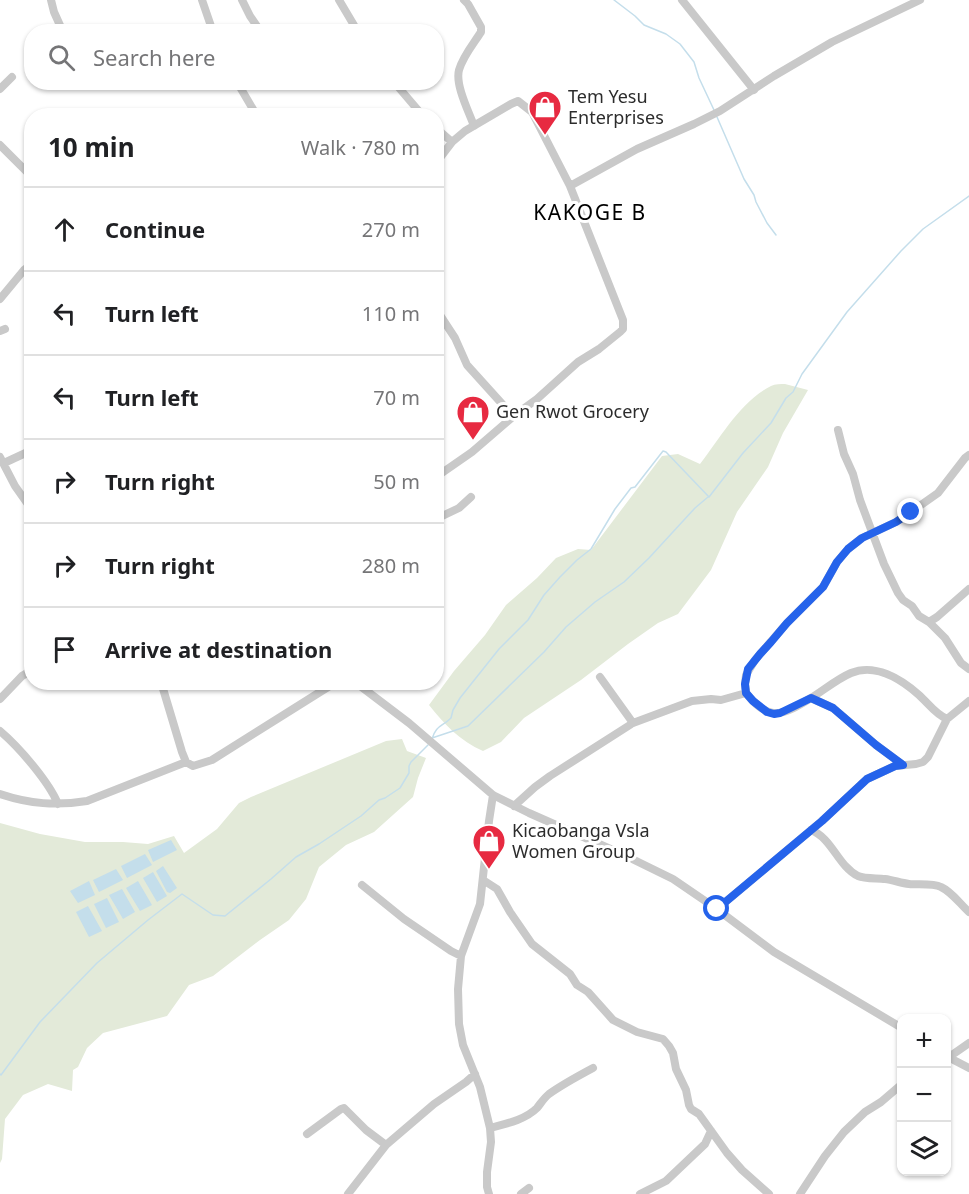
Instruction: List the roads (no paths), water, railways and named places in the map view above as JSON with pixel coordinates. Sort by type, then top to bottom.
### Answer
[{"type":"street","points":[[51,0],[59,24]]},
{"type":"street","points":[[202,0],[210,24]]},
{"type":"street","points":[[242,0],[256,24]]},
{"type":"street","points":[[339,0],[353,24]]},
{"type":"street","points":[[682,0],[754,90]]},
{"type":"street","points":[[570,186],[637,149],[712,115],[832,42],[920,0]]},
{"type":"street","points":[[468,1],[479,22],[481,32],[463,61],[458,76],[474,126]]},
{"type":"street","points":[[0,89],[12,77]]},
{"type":"street","points":[[242,90],[252,108]]},
{"type":"street","points":[[401,90],[416,108]]},
{"type":"street","points":[[444,152],[452,142],[474,126],[511,104],[518,101],[523,103],[532,112],[570,186],[623,320],[623,329],[599,349],[578,362],[472,452],[444,471]]},
{"type":"street","points":[[444,135],[452,142]]},
{"type":"street","points":[[0,146],[24,169]]},
{"type":"street","points":[[0,299],[24,270]]},
{"type":"street","points":[[444,321],[467,364],[504,406],[515,415]]},
{"type":"street","points":[[838,430],[860,500],[887,571],[901,597],[945,638],[961,663],[968,666]]},
{"type":"street","points":[[24,453],[2,460],[24,499]]},
{"type":"street","points":[[947,719],[910,687],[894,677],[867,669],[852,673],[791,709],[774,714],[767,712],[753,701],[746,693],[745,684],[748,669],[787,623],[823,587],[837,562],[848,549],[862,538],[896,522],[938,493],[969,455]]},
{"type":"street","points":[[444,515],[459,508],[471,497]]},
{"type":"street","points":[[929,622],[969,589]]},
{"type":"street","points":[[0,699],[24,675]]},
{"type":"street","points":[[600,677],[633,723]]},
{"type":"street","points":[[163,690],[180,747],[190,766],[212,760],[323,690]]},
{"type":"street","points":[[366,690],[410,723],[493,795],[673,879],[690,889],[774,952],[897,1026]]},
{"type":"street","points":[[514,806],[550,776],[633,723],[692,701],[721,700],[746,693]]},
{"type":"street","points":[[811,698],[833,708],[903,765]]},
{"type":"street","points":[[717,909],[811,830],[867,779],[895,766],[923,762],[947,719],[969,702]]},
{"type":"street","points":[[0,731],[21,751],[52,792],[58,804]]},
{"type":"street","points":[[0,794],[43,804],[87,801],[186,762]]},
{"type":"street","points":[[489,1194],[487,1180],[491,1142],[490,1128],[475,1074],[463,1045],[459,1024],[458,989],[461,956],[480,904],[493,795]]},
{"type":"street","points":[[811,830],[820,835],[848,869],[859,877],[923,885],[934,884],[945,889],[969,912]]},
{"type":"street","points":[[483,880],[497,889],[532,944],[570,974],[577,985],[588,992],[613,1020],[638,1032],[663,1039],[673,1053],[676,1069],[686,1090],[691,1109],[699,1114],[742,1170],[769,1194]]},
{"type":"street","points":[[362,885],[413,925],[461,956]]},
{"type":"street","points":[[951,1055],[969,1043]]},
{"type":"street","points":[[951,1059],[969,1068]]},
{"type":"street","points":[[490,1128],[528,1114],[550,1094],[593,1068]]},
{"type":"street","points":[[348,1194],[386,1145],[434,1104],[475,1074]]},
{"type":"street","points":[[800,1194],[844,1132],[897,1088]]},
{"type":"street","points":[[308,1134],[344,1108],[366,1130],[386,1145]]},
{"type":"street","points":[[640,1194],[666,1181],[705,1144],[711,1131]]},
{"type":"water","points":[[171,840],[177,850],[153,862],[148,850]]},
{"type":"water","points":[[145,854],[152,865],[127,878],[121,866]]},
{"type":"water","points":[[163,866],[177,888],[170,893],[167,892],[156,871]]},
{"type":"water","points":[[116,869],[123,880],[99,892],[93,880]]},
{"type":"water","points":[[153,872],[167,896],[157,902],[143,878]]},
{"type":"water","points":[[89,881],[95,895],[78,903],[70,891]]},
{"type":"water","points":[[138,881],[152,905],[140,911],[126,888]]},
{"type":"water","points":[[122,889],[135,912],[123,919],[109,895]]},
{"type":"water","points":[[107,898],[119,922],[106,928],[94,904]]},
{"type":"water","points":[[88,906],[102,931],[89,937],[76,912]]},
{"type":"waterway","points":[[614,0],[644,25],[666,34],[680,44],[694,62],[714,110]]},
{"type":"waterway","points":[[717,117],[744,179],[767,223],[776,235]]},
{"type":"waterway","points":[[432,739],[437,729],[451,718],[460,698],[499,649],[528,620],[544,595],[577,560],[591,549],[615,509],[663,451],[709,497],[743,453],[771,423],[786,398],[793,392],[802,374],[847,312],[923,229],[969,196]]},
{"type":"waterway","points":[[432,738],[468,726],[544,652],[566,627],[595,602],[624,582],[708,497]]},
{"type":"waterway","points":[[0,1074],[40,1022],[97,963],[148,920],[182,894],[213,915],[225,916],[296,857],[319,844],[361,816],[379,800],[400,788],[409,773],[411,762],[428,745]]},
{"type":"place","name":"Tem Yesu Enterprises","points":[[545,136]]},
{"type":"place","name":"Gen Rwot Grocery","points":[[473,441]]},
{"type":"place","name":"Kicaobanga Vsla Women Group","points":[[489,870]]},
{"type":"district","name":"KAKOGE B","points":[[590,213]]}]
